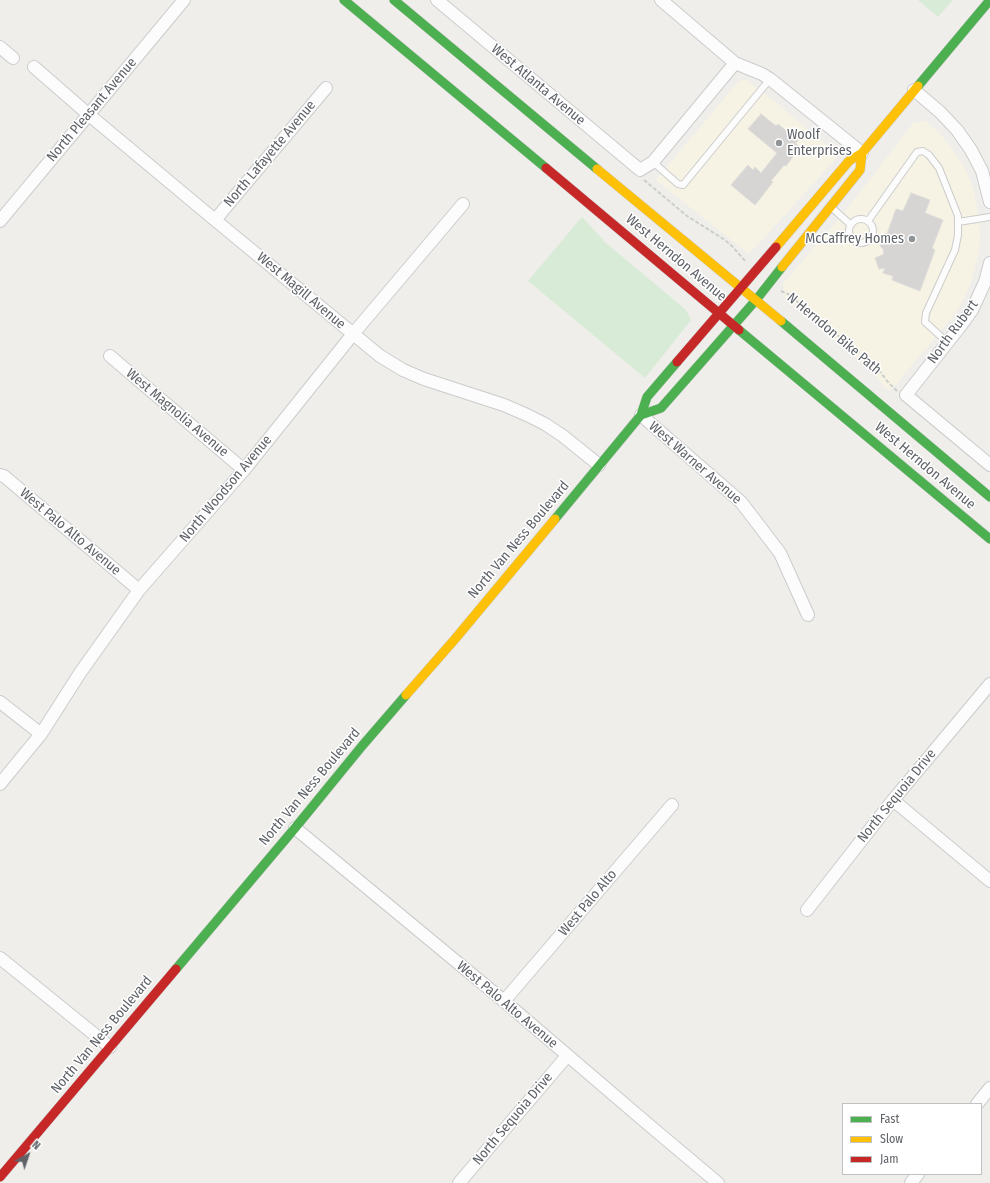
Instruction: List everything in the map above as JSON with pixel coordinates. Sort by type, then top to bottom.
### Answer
[{"type":"street","name":"North Pleasant Avenue","points":[[0,220],[184,0]]},
{"type":"street","name":"West Herndon Avenue","points":[[344,0],[990,539]]},
{"type":"street","name":"West Herndon Avenue","points":[[394,0],[756,300],[990,497]]},
{"type":"street","name":"West Atlanta Avenue","points":[[437,0],[641,174]]},
{"type":"street","points":[[661,0],[735,62],[770,79],[862,153]]},
{"type":"street","name":"North Van Ness Boulevard","points":[[0,1177],[295,828],[362,746],[455,640],[641,415],[647,397],[848,160],[862,153],[990,0]]},
{"type":"street","points":[[0,47],[13,58]]},
{"type":"street","points":[[641,174],[653,162],[735,62]]},
{"type":"street","name":"West Magill Avenue","points":[[34,67],[88,114],[380,356],[403,370],[424,379],[504,405],[527,415],[545,424],[563,436],[599,465]]},
{"type":"street","name":"North Lafayette Avenue","points":[[215,220],[326,88]]},
{"type":"street","points":[[914,90],[940,112],[957,130],[971,150],[982,171],[990,202]]},
{"type":"street","name":"North Van Ness Boulevard","points":[[641,415],[661,408],[756,300],[860,170],[862,153]]},
{"type":"street","name":"North Woodson Avenue","points":[[0,784],[41,734],[80,673],[140,590],[244,470],[353,334],[463,204]]},
{"type":"street","name":"North Rubert","points":[[906,395],[972,310],[987,283],[990,263]]},
{"type":"street","name":"West Magnolia Avenue","points":[[110,356],[244,470]]},
{"type":"street","points":[[906,395],[990,465]]},
{"type":"street","name":"West Warner Avenue","points":[[641,415],[741,502],[780,553],[808,615]]},
{"type":"street","name":"West Palo Alto Avenue","points":[[0,474],[140,590]]},
{"type":"street","name":"North Sequoia Drive","points":[[807,910],[893,800],[990,684]]},
{"type":"street","points":[[0,702],[41,734]]},
{"type":"street","points":[[893,800],[990,881]]},
{"type":"street","name":"West Palo Alto","points":[[504,1001],[672,805]]},
{"type":"street","name":"West Palo Alto Avenue","points":[[295,828],[504,1001],[718,1183]]},
{"type":"street","points":[[0,958],[110,1047]]},
{"type":"street","name":"North Sequoia Drive","points":[[459,1183],[567,1056]]},
{"type":"street","points":[[978,1103],[990,1088]]},
{"type":"street","points":[[910,1183],[917,1175]]},
{"type":"lane","points":[[653,162],[678,184],[683,185],[770,79]]},
{"type":"lane","points":[[868,221],[918,152],[923,152],[929,155],[939,168],[958,216],[958,235],[955,250],[926,313],[924,322],[947,342]]},
{"type":"lane","points":[[831,207],[851,225]]},
{"type":"lane","points":[[958,222],[990,217]]},
{"type":"lane","points":[[860,219],[868,221],[871,224],[873,232],[870,239],[863,243],[855,242],[850,236],[849,228],[851,225],[860,219]]},
{"type":"path","points":[[641,174],[687,216],[732,246],[746,264]]},
{"type":"path","name":"N Herndon Bike Path","points":[[779,290],[796,300],[877,368],[898,392],[906,395]]},
{"type":"shaded area","points":[[746,80],[773,100],[836,153],[837,158],[749,254],[656,180],[739,81]]},
{"type":"shaded area","points":[[926,121],[949,144],[964,167],[970,180],[979,218],[980,240],[972,279],[965,297],[950,320],[890,391],[884,387],[873,372],[785,298],[783,284],[856,198],[914,122]]},
{"type":"green space","points":[[918,0],[953,0],[938,17]]},
{"type":"green space","points":[[582,217],[606,243],[686,310],[691,320],[645,378],[528,281]]},
{"type":"building","points":[[761,114],[776,126],[778,124],[798,141],[795,143],[800,147],[786,166],[784,165],[771,181],[773,182],[755,205],[731,185],[748,165],[753,170],[755,167],[761,173],[777,153],[748,129]]},
{"type":"building","points":[[911,193],[930,200],[925,213],[943,220],[932,248],[935,250],[920,291],[892,280],[893,276],[883,273],[885,268],[879,269],[875,258],[884,254],[883,249],[880,246],[885,233],[887,234],[896,209],[903,211]]},
{"type":"traffic: fast","points":[[344,0],[546,168]]},
{"type":"traffic: fast","points":[[394,0],[597,169]]},
{"type":"traffic: fast","points":[[918,86],[990,0]]},
{"type":"traffic: fast","points":[[641,415],[661,408],[756,300],[782,267]]},
{"type":"traffic: fast","points":[[781,321],[990,497]]},
{"type":"traffic: fast","points":[[739,330],[990,539]]},
{"type":"traffic: fast","points":[[555,519],[641,415],[647,397],[677,362]]},
{"type":"traffic: fast","points":[[176,969],[406,695]]},
{"type":"traffic: slow","points":[[776,247],[849,161],[862,153],[918,86]]},
{"type":"traffic: slow","points":[[782,267],[860,170],[862,153]]},
{"type":"traffic: slow","points":[[597,169],[781,321]]},
{"type":"traffic: slow","points":[[406,695],[455,639],[555,519]]},
{"type":"traffic: jam","points":[[546,168],[739,330]]},
{"type":"traffic: jam","points":[[677,362],[776,247]]},
{"type":"traffic: jam","points":[[0,1177],[176,969]]},
{"type":"place","name":"Woolf Enterprises","points":[[779,143]]},
{"type":"place","name":"McCaffrey Homes","points":[[912,239]]}]
